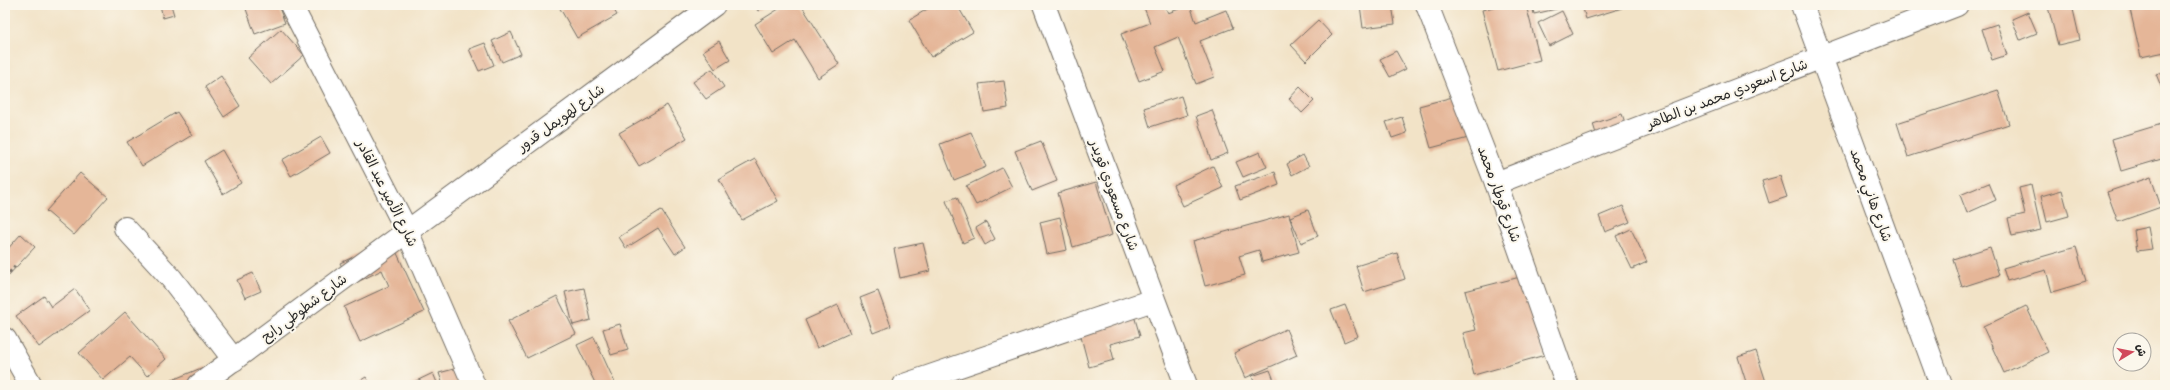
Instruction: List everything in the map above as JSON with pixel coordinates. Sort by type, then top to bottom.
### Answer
[{"type":"street","name":"شارع الأمير عبد القادر","points":[[291,5],[408,231],[474,385]]},
{"type":"street","name":"شارع لهويمل قدور","points":[[408,231],[714,5]]},
{"type":"street","name":"شارع مسعودي قويدر","points":[[1044,5],[1186,385]]},
{"type":"street","name":"شارع قوطار محمد","points":[[1427,5],[1496,183],[1567,385]]},
{"type":"street","name":"شارع هاني محمد","points":[[1802,5],[1941,385]]},
{"type":"street","name":"شارع اسعودي محمد بن الطاهر","points":[[1496,183],[1957,5]]},
{"type":"street","points":[[124,228],[171,278],[234,360]]},
{"type":"street","name":"شارع شطوطي رابح","points":[[199,385],[408,231]]},
{"type":"street","points":[[904,385],[1153,300]]},
{"type":"street","points":[[5,339],[31,385]]},
{"type":"path","points":[[5,277],[17,264]]},
{"type":"building","points":[[160,5],[171,5],[174,15],[163,18]]},
{"type":"building","points":[[255,5],[278,5],[285,23],[255,34],[246,9]]},
{"type":"building","points":[[558,5],[611,5],[617,15],[577,38]]},
{"type":"building","points":[[754,5],[767,5],[758,11]]},
{"type":"building","points":[[785,5],[801,5],[839,64],[818,78],[795,40],[773,54],[755,24]]},
{"type":"building","points":[[934,5],[957,5],[973,32],[931,57],[909,20]]},
{"type":"building","points":[[1143,5],[1164,5],[1168,13],[1190,5],[1196,22],[1226,10],[1233,28],[1200,41],[1214,77],[1196,84],[1178,37],[1155,47],[1165,71],[1139,81],[1121,34],[1150,23]]},
{"type":"building","points":[[1360,5],[1392,5],[1395,24],[1363,28]]},
{"type":"building","points":[[1501,5],[1526,5],[1540,60],[1498,71],[1482,10]]},
{"type":"building","points":[[1532,5],[1564,5],[1565,7],[1534,14]]},
{"type":"building","points":[[1582,5],[1621,5],[1622,8],[1586,19]]},
{"type":"building","points":[[2055,5],[2072,5],[2080,40],[2058,45],[2048,7]]},
{"type":"building","points":[[2129,5],[2165,5],[2165,52],[2141,57]]},
{"type":"building","points":[[1562,11],[1573,34],[1549,46],[1538,23]]},
{"type":"building","points":[[2028,12],[2037,33],[2020,40],[2012,19]]},
{"type":"building","points":[[1318,20],[1332,35],[1306,61],[1291,45]]},
{"type":"building","points":[[1997,24],[2007,55],[1992,60],[1982,29]]},
{"type":"building","points":[[281,29],[304,55],[271,84],[248,58]]},
{"type":"building","points":[[511,32],[521,54],[502,62],[492,41]]},
{"type":"building","points":[[719,41],[730,60],[715,69],[703,51]]},
{"type":"building","points":[[485,43],[494,65],[479,71],[469,49]]},
{"type":"building","points":[[1396,51],[1406,69],[1390,77],[1380,59]]},
{"type":"building","points":[[712,69],[724,87],[706,99],[693,82]]},
{"type":"building","points":[[2165,71],[2165,96],[2156,74]]},
{"type":"building","points":[[221,76],[240,106],[224,117],[205,87]]},
{"type":"building","points":[[1004,81],[1008,108],[984,112],[979,84]]},
{"type":"building","points":[[1300,87],[1314,101],[1302,113],[1289,99]]},
{"type":"building","points":[[1998,90],[2009,124],[1908,157],[1897,123]]},
{"type":"building","points":[[1460,95],[1472,137],[1431,148],[1419,106]]},
{"type":"building","points":[[1181,96],[1187,115],[1150,127],[1144,108]]},
{"type":"building","points":[[667,105],[687,138],[639,166],[619,133]]},
{"type":"building","points":[[1212,110],[1228,153],[1211,160],[1196,116]]},
{"type":"building","points":[[177,112],[192,135],[142,166],[127,142]]},
{"type":"building","points":[[1622,114],[1629,134],[1599,143],[1593,124]]},
{"type":"building","points":[[1402,117],[1407,133],[1392,138],[1386,122]]},
{"type":"building","points":[[2165,123],[2165,158],[2121,171],[2112,139]]},
{"type":"building","points":[[971,132],[986,167],[954,180],[940,144]]},
{"type":"building","points":[[321,137],[330,153],[291,176],[282,160]]},
{"type":"building","points":[[1041,141],[1057,181],[1032,191],[1015,151]]},
{"type":"building","points":[[222,150],[241,183],[223,194],[204,161]]},
{"type":"building","points":[[1260,152],[1267,167],[1243,177],[1236,162]]},
{"type":"building","points":[[1303,155],[1309,166],[1292,175],[1287,164]]},
{"type":"building","points":[[755,159],[778,201],[742,220],[719,179]]},
{"type":"building","points":[[1213,166],[1223,188],[1183,206],[1173,185]]},
{"type":"building","points":[[1002,168],[1012,187],[976,205],[966,186]]},
{"type":"building","points":[[1275,172],[1279,185],[1240,200],[1235,186]]},
{"type":"building","points":[[80,173],[108,197],[74,235],[46,211]]},
{"type":"building","points":[[1780,176],[1787,197],[1769,203],[1762,181]]},
{"type":"building","points":[[2151,177],[2161,207],[2118,222],[2107,192]]},
{"type":"building","points":[[1096,182],[1112,235],[1073,247],[1058,193]]},
{"type":"building","points":[[1989,183],[1996,200],[1967,213],[1960,195]]},
{"type":"building","points":[[2031,185],[2041,230],[2012,236],[2008,218],[2025,214],[2019,188]]},
{"type":"building","points":[[2062,190],[2069,216],[2047,222],[2041,196]]},
{"type":"building","points":[[957,197],[974,238],[963,243],[946,201]]},
{"type":"building","points":[[1623,206],[1630,222],[1605,232],[1599,216]]},
{"type":"building","points":[[661,210],[685,247],[675,254],[658,228],[626,248],[619,237]]},
{"type":"building","points":[[1308,210],[1318,236],[1301,243],[1290,217]]},
{"type":"building","points":[[1289,214],[1299,252],[1262,262],[1259,250],[1239,256],[1245,275],[1205,286],[1193,241]]},
{"type":"building","points":[[1060,217],[1067,250],[1047,254],[1040,222]]},
{"type":"building","points":[[986,222],[995,239],[985,245],[976,228]]},
{"type":"building","points":[[2148,227],[2152,249],[2137,251],[2134,230]]},
{"type":"building","points":[[1631,229],[1647,262],[1632,269],[1616,236]]},
{"type":"building","points":[[21,234],[35,247],[5,279],[5,252]]},
{"type":"building","points":[[391,240],[424,312],[360,342],[344,307],[389,286],[382,270],[351,285],[340,263]]},
{"type":"building","points":[[923,243],[930,271],[900,278],[894,249]]},
{"type":"building","points":[[1990,247],[1999,275],[1962,287],[1953,259]]},
{"type":"building","points":[[2076,247],[2086,282],[2052,292],[2046,270],[2007,281],[2003,268]]},
{"type":"building","points":[[1397,253],[1405,279],[1364,292],[1356,266]]},
{"type":"building","points":[[253,273],[261,291],[245,298],[237,280]]},
{"type":"building","points":[[1524,276],[1545,355],[1474,375],[1463,333],[1476,330],[1465,291]]},
{"type":"building","points":[[584,288],[591,320],[573,325],[565,292]]},
{"type":"building","points":[[75,289],[90,310],[39,347],[16,316],[44,296],[51,307]]},
{"type":"building","points":[[878,291],[891,326],[873,333],[860,298]]},
{"type":"building","points":[[557,296],[576,334],[527,358],[508,321]]},
{"type":"building","points":[[1129,298],[1140,336],[1110,344],[1114,360],[1089,367],[1080,333],[1103,327],[1097,307]]},
{"type":"building","points":[[838,305],[850,333],[817,348],[805,320]]},
{"type":"building","points":[[1345,305],[1358,336],[1344,342],[1331,310]]},
{"type":"building","points":[[2026,306],[2048,352],[2004,373],[1983,327]]},
{"type":"building","points":[[125,312],[166,359],[147,376],[130,357],[103,380],[79,353]]},
{"type":"building","points":[[620,324],[628,350],[611,355],[603,329]]},
{"type":"building","points":[[1286,329],[1297,355],[1245,378],[1234,353]]},
{"type":"building","points":[[594,337],[616,385],[596,385],[577,345]]},
{"type":"building","points":[[1756,351],[1767,385],[1747,385],[1738,357]]},
{"type":"building","points":[[206,366],[213,385],[165,385],[165,383]]},
{"type":"building","points":[[465,366],[470,385],[443,385],[439,373]]},
{"type":"building","points":[[1270,370],[1276,385],[1255,385],[1252,376]]},
{"type":"building","points":[[433,373],[438,385],[408,385]]},
{"type":"building","points":[[366,377],[371,385],[353,385]]}]
